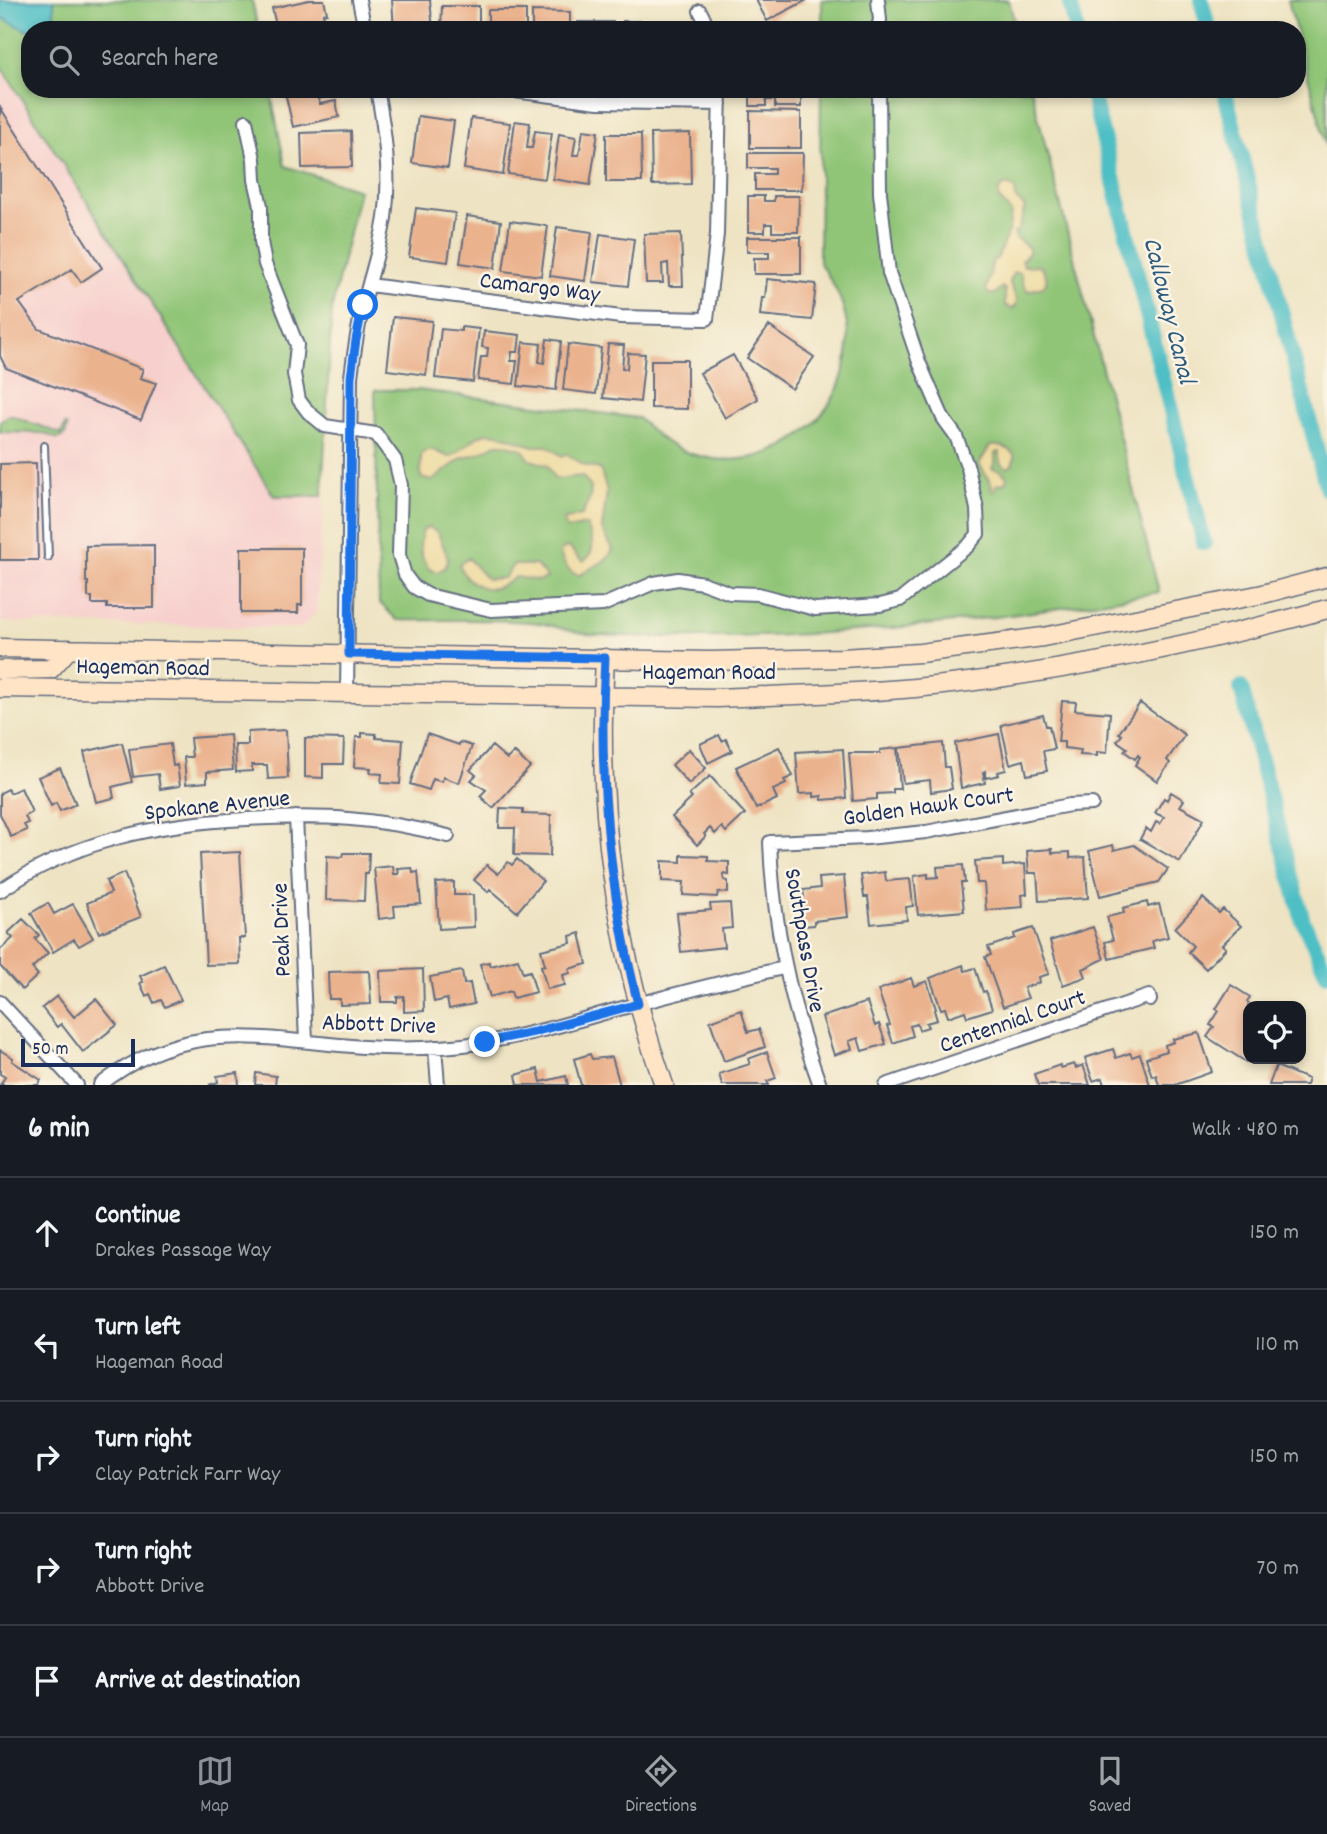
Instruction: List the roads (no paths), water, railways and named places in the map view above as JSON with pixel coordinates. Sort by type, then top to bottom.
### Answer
[{"type":"main road","name":"Hageman Road","points":[[0,648],[710,661],[842,658],[983,646],[1142,620],[1263,594],[1324,577]]},
{"type":"main road","name":"Hageman Road","points":[[0,688],[718,698],[835,694],[965,682],[1094,664],[1170,649],[1327,609]]},
{"type":"main road","points":[[0,670],[51,669],[69,649]]},
{"type":"main road","points":[[605,658],[603,777],[607,839],[617,911],[638,1004],[664,1085]]},
{"type":"street","points":[[359,0],[363,21]]},
{"type":"street","points":[[878,0],[880,21]]},
{"type":"street","points":[[700,11],[705,21]]},
{"type":"street","points":[[347,694],[351,377],[356,340],[379,252],[385,216],[386,143],[382,98]]},
{"type":"street","points":[[567,98],[598,102],[720,104],[720,98]]},
{"type":"street","points":[[246,121],[261,206],[261,241],[265,264],[297,345],[294,374],[299,401],[325,426],[376,434],[395,460],[401,485],[399,555],[405,575],[414,587],[428,595],[491,610],[603,605],[653,583],[678,579],[703,583],[730,593],[758,594],[815,609],[880,605],[900,600],[968,546],[978,534],[968,468],[956,436],[943,418],[919,362],[889,273],[880,193],[878,98]]},
{"type":"street","name":"Camargo Way","points":[[369,285],[621,317],[707,319],[717,234],[720,104]]},
{"type":"street","name":"Golden Hawk Court","points":[[770,842],[867,838],[926,832],[1070,805],[1092,804]]},
{"type":"street","name":"Spokane Avenue","points":[[0,891],[53,862],[120,836],[196,822],[296,817],[368,819],[448,836]]},
{"type":"street","name":"Peak Drive","points":[[296,817],[306,1041]]},
{"type":"street","name":"Southpass Drive","points":[[770,842],[776,918],[784,968],[804,1043],[820,1085]]},
{"type":"street","name":"Abbott Drive","points":[[100,1085],[135,1062],[160,1050],[191,1041],[222,1036],[250,1036],[365,1047],[435,1047],[485,1042],[784,968]]},
{"type":"street","name":"Centennial Court","points":[[886,1085],[1149,996],[1150,1000]]},
{"type":"street","points":[[0,1002],[77,1085]]},
{"type":"street","points":[[435,1047],[438,1085]]},
{"type":"lane","points":[[44,446],[48,557]]},
{"type":"water","points":[[0,0],[54,0],[53,21],[21,21],[21,28],[0,17]]},
{"type":"waterway","name":"Calloway Canal","points":[[1069,0],[1075,21]]},
{"type":"waterway","points":[[1201,0],[1207,21]]},
{"type":"waterway","name":"Calloway Canal","points":[[1093,98],[1204,543]]},
{"type":"waterway","points":[[1226,98],[1327,489]]},
{"type":"waterway","name":"Calloway Canal","points":[[1241,688],[1303,921],[1327,974]]}]
